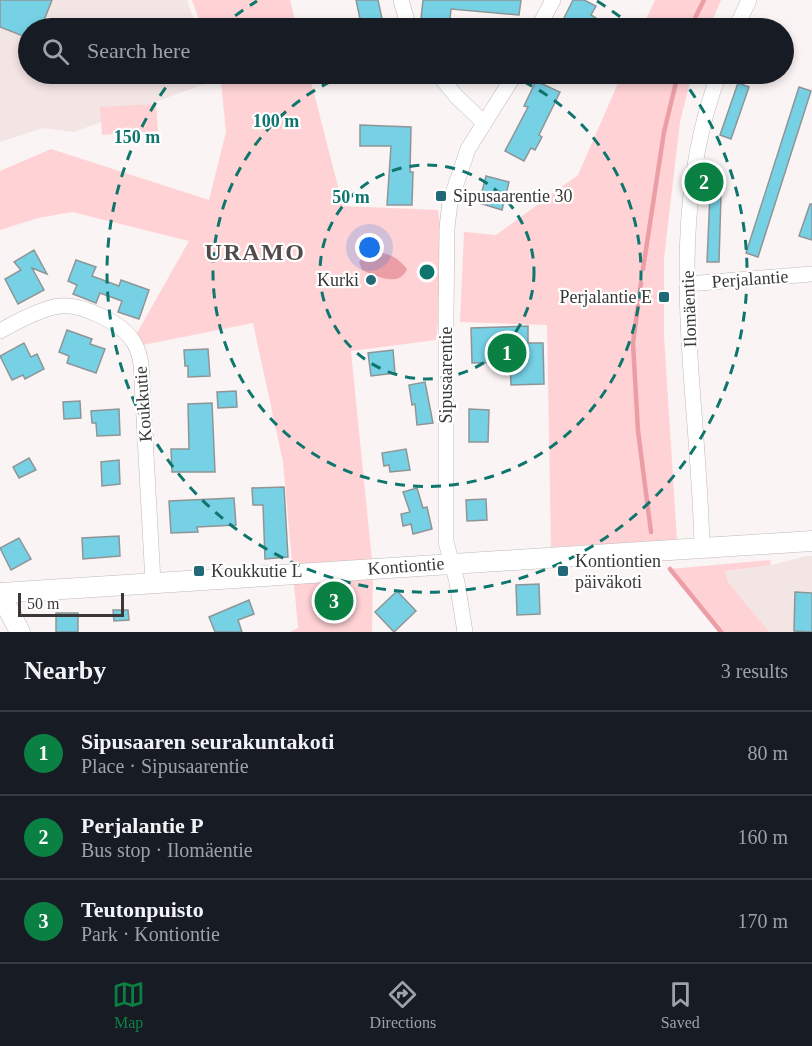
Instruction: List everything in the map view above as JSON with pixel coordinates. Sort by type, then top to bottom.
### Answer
[{"type":"street","points":[[400,0],[406,18]]},
{"type":"street","points":[[543,18],[553,0]]},
{"type":"street","points":[[741,18],[749,0]]},
{"type":"street","points":[[446,84],[484,123]]},
{"type":"street","name":"Sipusaarentie","points":[[465,632],[458,582],[446,542],[447,228],[450,202],[468,149],[509,84]]},
{"type":"street","name":"Ilomäentie","points":[[702,548],[687,284],[687,236],[695,160],[707,104],[715,84]]},
{"type":"street","name":"Perjalantie","points":[[687,284],[812,274]]},
{"type":"street","name":"Koukkutie","points":[[0,331],[57,306],[69,305],[95,313],[122,328],[132,339],[138,349],[141,363],[153,582]]},
{"type":"street","name":"Kontiontie","points":[[0,593],[812,541]]},
{"type":"street","points":[[0,593],[20,632]]},
{"type":"shaded area","points":[[0,0],[187,0],[193,18],[18,18],[18,84],[204,84],[74,132],[43,128],[0,142]]},
{"type":"shaded area","points":[[192,0],[290,0],[294,18],[198,18]]},
{"type":"shaded area","points":[[655,0],[721,0],[713,18],[647,18]]},
{"type":"shaded area","points":[[221,84],[312,84],[343,206],[438,210],[441,275],[436,340],[351,351],[373,570],[372,632],[290,632],[298,628],[283,462],[253,323],[143,345],[137,333],[189,241],[72,212],[38,218],[0,230],[0,171],[51,149],[209,200],[226,132]]},
{"type":"shaded area","points":[[618,84],[690,84],[680,122],[664,258],[664,336],[677,540],[551,547],[547,325],[460,322],[464,232],[496,235],[578,175]]},
{"type":"shaded area","points":[[156,104],[158,131],[102,135],[100,107]]},
{"type":"shaded area","points":[[374,252],[384,253],[400,261],[407,269],[404,275],[387,279],[362,270],[359,262],[365,255]]},
{"type":"shaded area","points":[[812,556],[812,632],[767,632],[728,582],[725,571],[771,565]]},
{"type":"shaded area","points":[[770,560],[771,565],[725,571],[728,582],[769,632],[721,632],[670,569]]},
{"type":"building","points":[[0,0],[52,0],[45,18],[18,18],[18,34],[0,27]]},
{"type":"building","points":[[356,0],[378,0],[382,18],[360,18]]},
{"type":"building","points":[[423,0],[521,0],[519,15],[451,9],[450,18],[421,18]]},
{"type":"building","points":[[573,0],[584,0],[596,6],[591,15],[596,18],[564,18]]},
{"type":"building","points":[[535,84],[543,84],[560,92],[539,135],[542,137],[535,150],[531,148],[524,161],[505,151],[528,107],[524,106]]},
{"type":"building","points":[[738,84],[749,87],[731,139],[720,135]]},
{"type":"building","points":[[799,87],[811,91],[758,257],[746,253]]},
{"type":"building","points":[[360,125],[411,127],[412,205],[387,205],[391,146],[360,146]]},
{"type":"building","points":[[486,176],[509,182],[502,210],[479,203]]},
{"type":"building","points":[[710,194],[721,195],[719,262],[707,262]]},
{"type":"building","points":[[810,204],[812,204],[812,240],[799,236]]},
{"type":"building","points":[[34,250],[47,274],[32,268],[44,290],[18,304],[5,279],[21,270],[14,262]]},
{"type":"building","points":[[76,260],[96,267],[92,276],[119,286],[121,280],[149,290],[139,319],[118,312],[122,301],[100,293],[96,303],[73,294],[77,285],[68,281]]},
{"type":"building","points":[[528,326],[528,343],[543,343],[544,384],[511,385],[510,362],[472,363],[471,328]]},
{"type":"building","points":[[67,330],[92,339],[90,344],[105,349],[96,373],[67,363],[69,356],[59,352]]},
{"type":"building","points":[[24,343],[31,357],[37,354],[44,369],[25,379],[23,375],[12,380],[0,356]]},
{"type":"building","points":[[208,349],[210,376],[188,377],[184,350]]},
{"type":"building","points":[[393,350],[395,373],[371,376],[368,353]]},
{"type":"building","points":[[425,382],[433,423],[417,425],[415,404],[412,405],[409,385]]},
{"type":"building","points":[[236,391],[237,407],[218,408],[217,392]]},
{"type":"building","points":[[80,401],[81,418],[64,419],[63,402]]},
{"type":"building","points":[[212,403],[215,472],[172,472],[171,449],[189,449],[188,404]]},
{"type":"building","points":[[119,409],[120,435],[97,436],[96,423],[92,423],[91,411]]},
{"type":"building","points":[[469,409],[489,410],[488,442],[469,442]]},
{"type":"building","points":[[406,449],[410,470],[390,472],[389,465],[384,466],[382,453]]},
{"type":"building","points":[[29,458],[36,470],[19,478],[13,467]]},
{"type":"building","points":[[119,460],[120,484],[102,486],[101,462]]},
{"type":"building","points":[[284,487],[288,557],[265,559],[263,505],[253,505],[252,488]]},
{"type":"building","points":[[417,488],[423,508],[427,507],[432,529],[413,534],[411,524],[403,526],[401,514],[410,512],[403,492]]},
{"type":"building","points":[[234,498],[236,525],[197,527],[198,532],[171,533],[169,501]]},
{"type":"building","points":[[486,499],[487,520],[467,521],[466,500]]},
{"type":"building","points":[[119,536],[120,556],[83,559],[82,538]]},
{"type":"building","points":[[19,538],[31,559],[11,570],[0,548]]},
{"type":"building","points":[[539,584],[540,614],[517,615],[516,585]]},
{"type":"building","points":[[397,591],[416,611],[394,632],[375,612]]},
{"type":"building","points":[[795,592],[812,593],[812,632],[794,631]]},
{"type":"building","points":[[249,600],[254,614],[238,620],[242,632],[215,632],[209,617]]},
{"type":"building","points":[[113,610],[128,610],[129,620],[114,621]]},
{"type":"building","points":[[56,613],[78,613],[78,632],[56,632]]},
{"type":"waterway","points":[[695,18],[704,0]]},
{"type":"waterway","points":[[643,269],[664,132],[676,84]]},
{"type":"waterway","points":[[641,283],[633,343],[638,431],[651,532]]},
{"type":"waterway","points":[[670,569],[721,632]]},
{"type":"place","name":"Perjalantie P","points":[[704,182]]},
{"type":"place","name":"Sipusaarentie 30","points":[[441,196]]},
{"type":"place","name":"Kurki","points":[[371,280]]},
{"type":"place","name":"Perjalantie E","points":[[664,297]]},
{"type":"place","name":"Sipusaaren seurakuntakoti","points":[[507,353]]},
{"type":"place","name":"Koukkutie L","points":[[199,571]]},
{"type":"place","name":"Kontiontien päiväkoti","points":[[563,571]]},
{"type":"place","name":"Teutonpuisto","points":[[334,601]]},
{"type":"district","name":"URAMO","points":[[255,252]]}]
